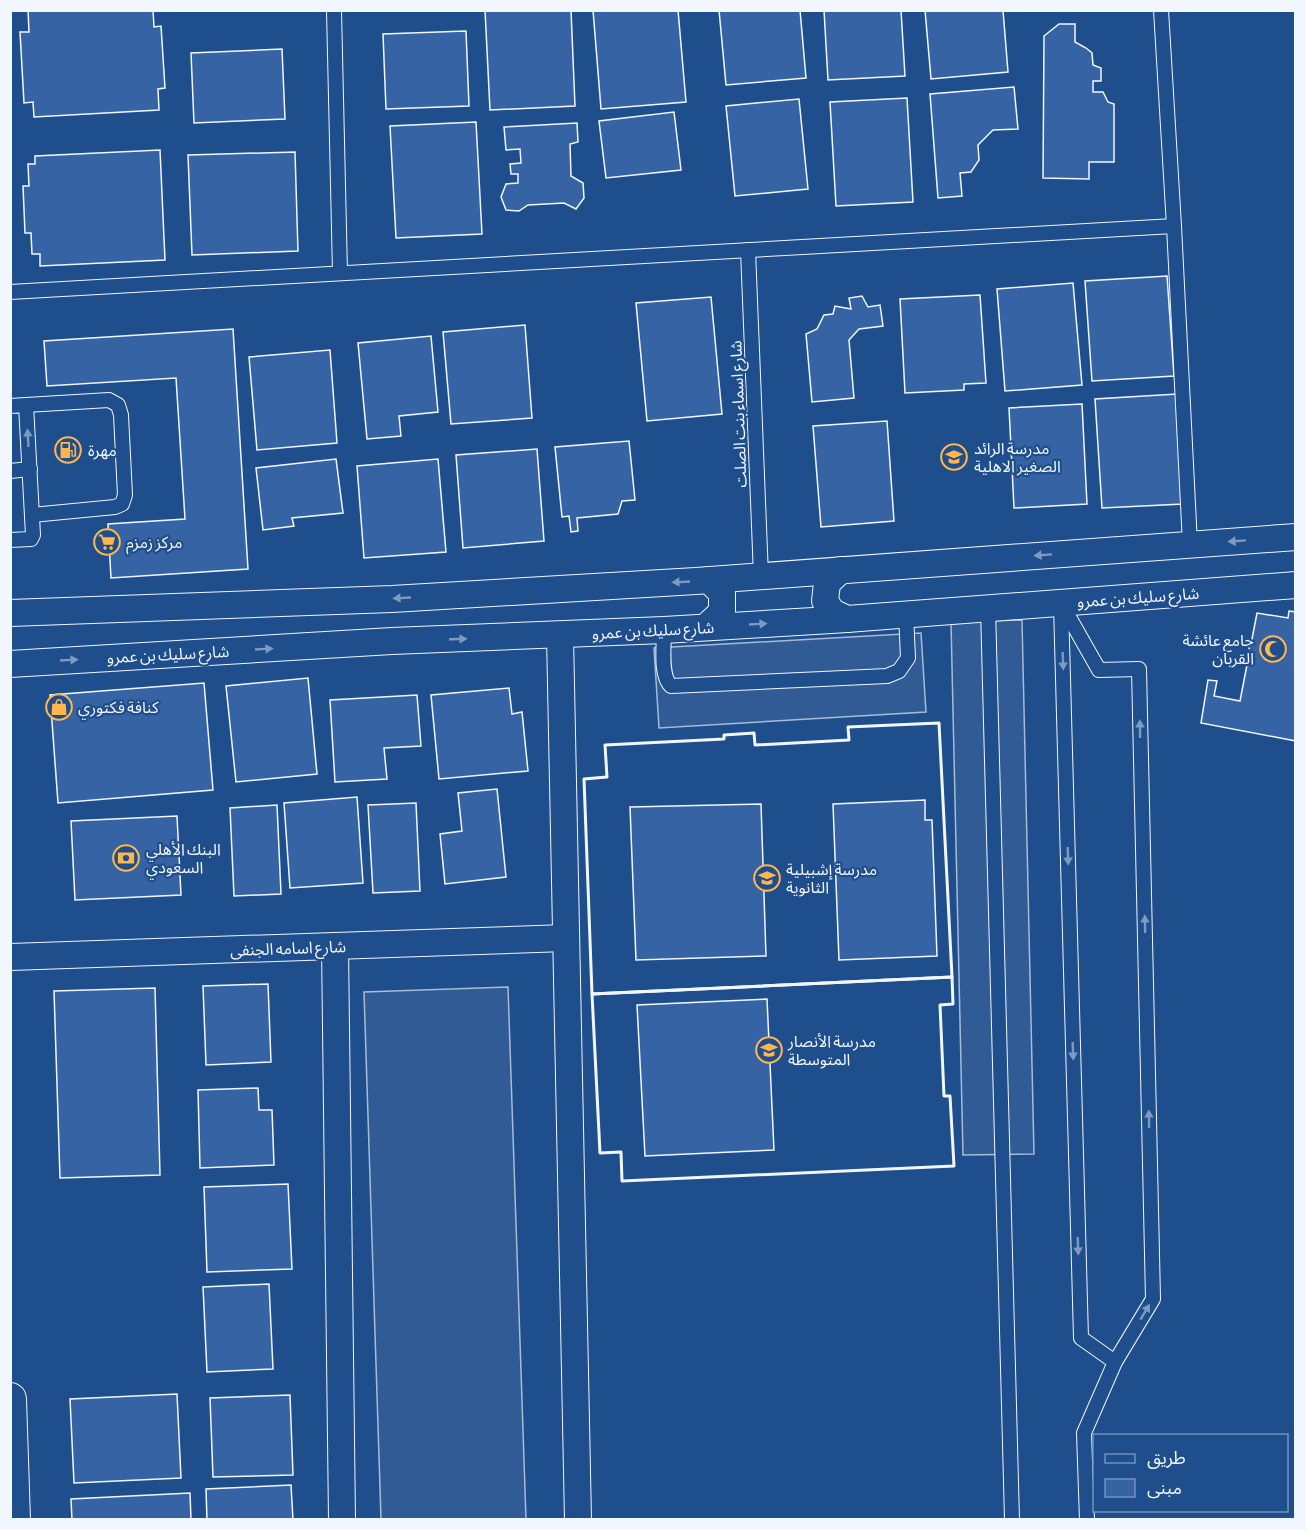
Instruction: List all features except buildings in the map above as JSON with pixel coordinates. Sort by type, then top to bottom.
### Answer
[{"type":"street","points":[[10,613],[392,599],[709,580],[1296,537]]},
{"type":"street","points":[[841,570],[827,583],[825,601],[832,612],[848,619]]},
{"type":"street","points":[[706,627],[722,612],[722,593],[709,580]]},
{"type":"street","name":"شارع سليك بن عمرو","points":[[10,664],[392,641],[664,630],[848,619],[1296,585]]},
{"type":"street","points":[[560,635],[578,1520]]},
{"type":"street","name":"شارع اسامه الجنفى","points":[[10,957],[566,938]]},
{"type":"street","points":[[335,946],[342,1520]]},
{"type":"street","points":[[10,1399],[14,1520]]},
{"type":"lane","points":[[334,10],[340,273]]},
{"type":"lane","points":[[1161,10],[1190,544]]},
{"type":"lane","points":[[10,291],[1174,226]]},
{"type":"lane","name":"شارع اسماء بنت الصلت","points":[[748,250],[761,576]]},
{"type":"lane","points":[[10,406],[109,400],[118,405],[121,415],[125,495],[122,504],[115,507],[32,515]]},
{"type":"lane","points":[[10,540],[31,538],[33,535],[26,405]]},
{"type":"lane","points":[[10,471],[30,470]]},
{"type":"lane","points":[[1061,603],[1081,1338],[1114,1362]]},
{"type":"lane","points":[[1061,603],[1099,669],[1139,669],[1153,1299],[1114,1362],[1084,1433],[1088,1520]]},
{"type":"lane","points":[[988,608],[1012,1520]]},
{"type":"lane","points":[[664,630],[664,674],[666,682],[671,686],[887,676],[899,671],[908,658],[906,614]]},
{"type":"shaded area","points":[[1022,620],[1034,1154],[963,1155],[951,622]]},
{"type":"shaded area","points":[[921,633],[926,712],[659,728],[654,648]]},
{"type":"shaded area","points":[[508,987],[526,1519],[381,1519],[364,992]]},
{"type":"wall","points":[[939,723],[952,977],[592,994],[584,779],[607,777],[605,745],[724,739],[724,735],[754,733],[755,745],[849,740],[848,727],[939,723]]},
{"type":"wall","points":[[952,977],[953,1004],[940,1005],[944,1096],[950,1096],[954,1166],[622,1181],[621,1152],[600,1153],[592,994],[952,977]]},
{"type":"place","name":"مهرة","points":[[68,450]]},
{"type":"place","name":"مدرسة الرائد الصغير الاهلية","points":[[954,457]]},
{"type":"place","name":"مركز زمزم","points":[[107,542]]},
{"type":"place","name":"جامع عائشة القربان","points":[[1273,649]]},
{"type":"place","name":"كنافة فكتوري","points":[[59,707]]},
{"type":"place","name":"البنك الأهلي السعودي","points":[[126,858]]},
{"type":"place","name":"مدرسة إشبيلية الثانوية","points":[[767,878]]},
{"type":"place","name":"مدرسة الأنصار المتوسطة","points":[[769,1050]]}]
